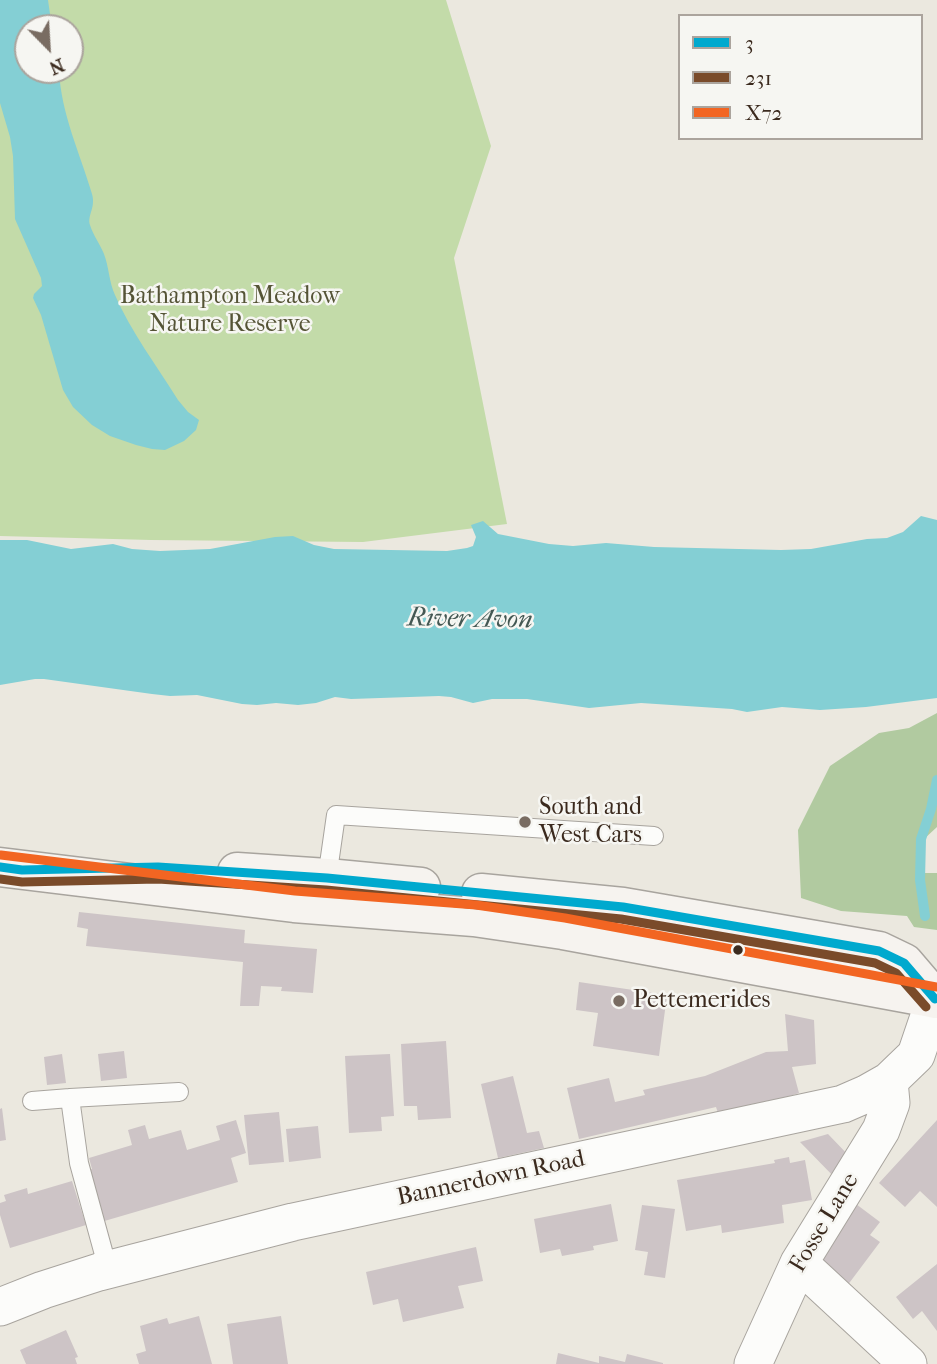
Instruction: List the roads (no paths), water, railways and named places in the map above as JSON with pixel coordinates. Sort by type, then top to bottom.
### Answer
[{"type":"street","points":[[11,869],[158,867],[327,878],[623,908],[878,951],[904,963],[936,999]]},
{"type":"street","points":[[11,869],[294,903],[486,919],[563,930],[936,999]]},
{"type":"street","name":"Bannerdown Road","points":[[0,1307],[108,1269],[293,1222],[843,1104],[889,1081],[916,1055],[936,999]]},
{"type":"street","name":"Fosse Lane","points":[[753,1364],[799,1263],[881,1130],[891,1103],[889,1081]]},
{"type":"street","points":[[799,1263],[908,1364]]},
{"type":"lane","points":[[327,878],[336,815],[654,836]]},
{"type":"lane","points":[[32,1101],[179,1091]]},
{"type":"lane","points":[[70,1098],[79,1163],[108,1269]]},
{"type":"water","points":[[0,0],[48,0],[50,14],[14,14],[14,84],[60,84],[67,118],[92,194],[90,225],[104,254],[113,290],[136,336],[178,400],[199,420],[196,430],[184,441],[165,450],[136,445],[110,436],[92,425],[73,407],[63,390],[41,315],[33,298],[42,286],[41,278],[15,219],[13,156],[0,103]]},
{"type":"water","name":"River Avon","points":[[921,516],[937,520],[937,698],[866,707],[820,710],[782,707],[747,712],[641,703],[589,708],[527,699],[492,699],[473,703],[439,696],[351,699],[335,697],[298,705],[257,705],[197,695],[170,696],[44,679],[0,685],[0,540],[27,540],[71,549],[113,544],[132,549],[160,551],[210,549],[293,536],[314,545],[334,549],[447,551],[473,546],[476,537],[471,525],[483,521],[498,534],[549,544],[573,546],[606,543],[781,550],[811,549],[887,538],[903,532]]},
{"type":"waterway","points":[[925,916],[920,880],[921,839],[937,780]]},
{"type":"place","name":"South and West Cars","points":[[525,822]]},
{"type":"place","name":"Pettemerides","points":[[619,1001]]},
{"type":"park label","name":"Bathampton Meadow Nature Reserve","points":[[230,311]]}]
